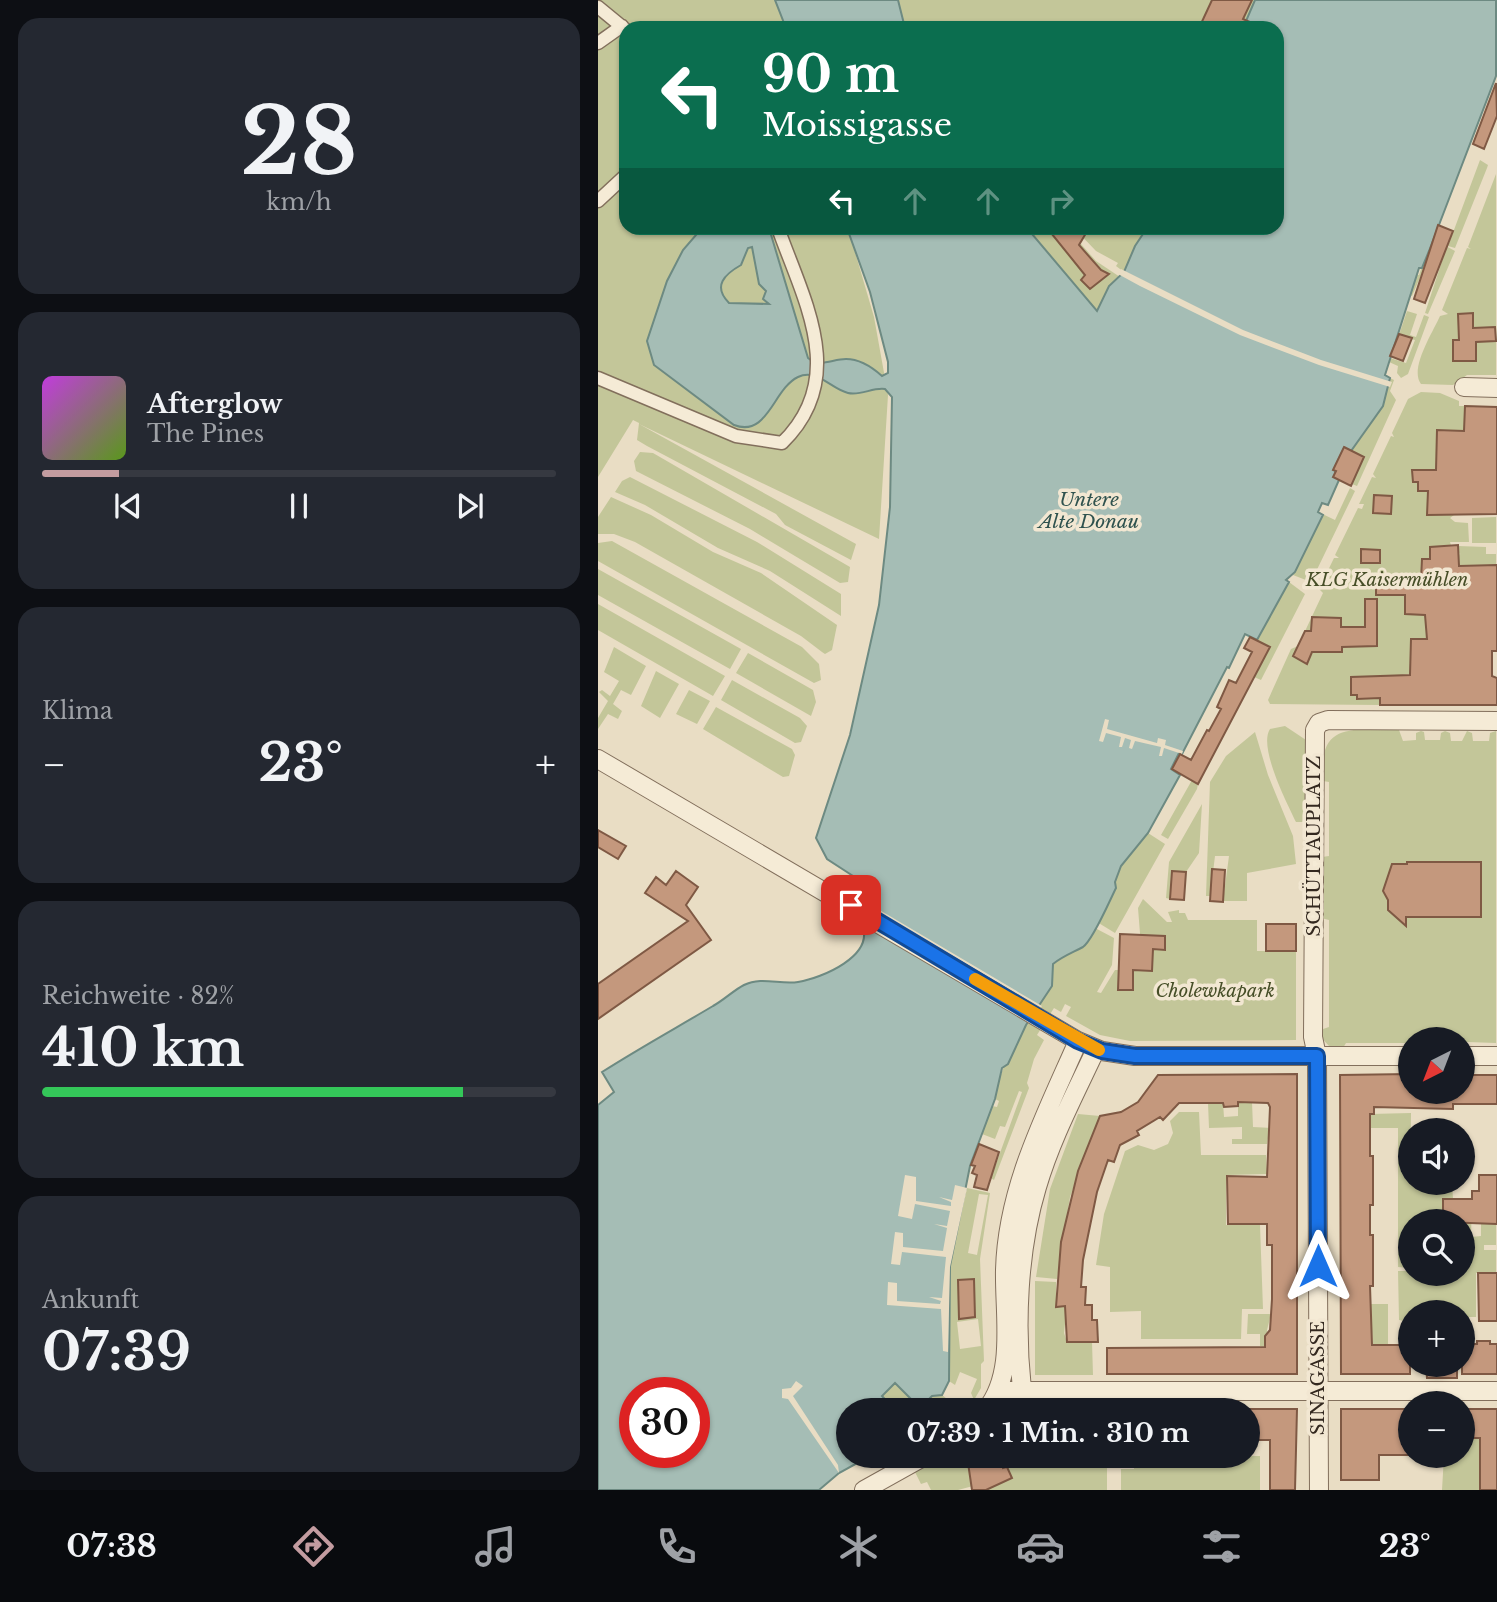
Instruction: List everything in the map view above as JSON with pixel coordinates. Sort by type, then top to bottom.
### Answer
[{"type":"street","points":[[598,7],[619,24]]},
{"type":"street","points":[[598,43],[619,31]]},
{"type":"street","points":[[598,201],[619,182]]},
{"type":"street","points":[[598,378],[736,436],[782,443],[797,429],[815,380],[819,355],[816,335],[780,235]]},
{"type":"street","points":[[1464,387],[1496,388]]},
{"type":"street","name":"SCHÜTTAUPLATZ","points":[[1317,1056],[1313,1037],[1315,730],[1319,723],[1328,720],[1496,721]]},
{"type":"street","points":[[598,759],[851,905],[1078,1041],[1096,1049],[1135,1056],[1398,1056]]},
{"type":"street","points":[[994,1398],[999,1391],[1005,1366],[1005,1266],[1016,1198],[1040,1125],[1078,1041]]},
{"type":"street","points":[[1022,1391],[1020,1316],[1025,1248],[1037,1188],[1096,1049]]},
{"type":"street","name":"SINAGASSE","points":[[1317,1056],[1319,1490]]},
{"type":"street","points":[[1475,1056],[1496,1056]]},
{"type":"street","points":[[999,1391],[1496,1391]]},
{"type":"street","points":[[864,1490],[903,1468]]},
{"type":"green space","points":[[598,0],[780,0],[786,21],[619,21],[619,235],[850,235],[874,317],[888,395],[879,539],[639,424],[856,544],[851,560],[785,525],[776,514],[637,440],[639,423],[633,420],[598,477]]},
{"type":"green space","points":[[898,0],[1255,0],[1246,21],[903,21]]},
{"type":"green space","points":[[1480,160],[1488,165],[1487,168],[1455,248],[1448,246]]},
{"type":"green space","points":[[1496,174],[1496,375],[1467,375],[1453,385],[1421,384],[1418,377],[1420,360],[1440,316],[1448,314],[1442,310],[1467,248],[1471,249],[1468,247]]},
{"type":"green space","points":[[1430,218],[1439,221],[1433,239],[1455,251],[1428,314],[1425,313],[1444,255],[1433,252],[1429,257],[1412,296],[1402,292],[1401,285],[1406,274],[1419,275],[1425,258],[1420,267],[1412,264],[1415,252],[1431,251],[1433,246],[1425,247],[1416,238]]},
{"type":"green space","points":[[1033,235],[1073,235],[1096,261],[1120,277],[1109,286],[1097,311]]},
{"type":"green space","points":[[1081,235],[1142,235],[1124,272],[1116,266],[1118,263],[1096,251]]},
{"type":"green space","points":[[1407,311],[1417,314],[1410,335],[1416,337],[1424,315],[1429,317],[1408,374],[1401,378],[1397,373],[1398,366],[1389,362],[1390,358],[1406,363],[1415,340],[1399,335]]},
{"type":"green space","points":[[1390,378],[1394,380],[1390,391],[1396,400],[1357,486],[1352,484],[1351,451],[1383,406]]},
{"type":"green space","name":"KLG Kaisermühlen","points":[[1421,392],[1440,393],[1459,401],[1459,406],[1465,406],[1464,459],[1454,515],[1450,518],[1455,522],[1468,523],[1469,542],[1450,542],[1454,555],[1461,554],[1456,553],[1458,546],[1486,547],[1486,554],[1496,554],[1496,565],[1439,566],[1425,618],[1428,647],[1480,664],[1380,678],[1380,705],[1270,704],[1268,700],[1291,649],[1298,646],[1323,593],[1319,589],[1334,558],[1339,558],[1335,555],[1358,508],[1362,509],[1364,504],[1359,504],[1372,477],[1376,478],[1373,474],[1391,436],[1394,437],[1392,433],[1408,399]]},
{"type":"green space","points":[[640,452],[653,453],[850,567],[848,582],[840,583],[750,529],[636,471],[634,461]]},
{"type":"green space","points":[[630,477],[757,542],[841,594],[841,616],[770,571],[718,548],[645,505],[615,492],[622,481]]},
{"type":"green space","points":[[1350,488],[1355,491],[1311,582],[1293,575],[1303,554],[1312,509],[1335,520]]},
{"type":"green space","points":[[611,497],[651,515],[713,552],[761,573],[837,625],[832,650],[825,654],[801,636],[635,542],[614,534],[598,534],[598,517]]},
{"type":"green space","points":[[1496,517],[1496,543],[1472,543],[1472,518]]},
{"type":"green space","points":[[612,541],[802,647],[819,664],[821,680],[814,683],[598,561],[598,543]]},
{"type":"green space","points":[[598,569],[741,649],[730,669],[598,595]]},
{"type":"green space","points":[[1289,582],[1305,594],[1261,680],[1254,677],[1269,647],[1245,634],[1273,608]]},
{"type":"green space","points":[[598,604],[725,676],[713,696],[598,630]]},
{"type":"green space","points":[[614,647],[646,666],[631,695],[621,690],[613,704],[622,711],[618,719],[608,714],[598,729],[598,718],[608,701],[599,692],[602,690],[610,696],[619,681],[604,672]]},
{"type":"green space","points":[[748,653],[813,690],[816,702],[811,716],[736,673]]},
{"type":"green space","points":[[656,671],[679,684],[660,718],[641,706]]},
{"type":"green space","points":[[732,680],[800,718],[807,726],[801,742],[795,743],[721,700]]},
{"type":"green space","points":[[689,690],[710,701],[697,724],[676,714]]},
{"type":"green space","points":[[716,707],[792,749],[795,755],[789,776],[783,777],[703,729]]},
{"type":"green space","points":[[1285,726],[1306,740],[1305,822],[1296,822],[1275,775],[1268,748],[1267,737],[1270,729]]},
{"type":"green space","points":[[1353,730],[1399,730],[1403,741],[1416,740],[1416,733],[1421,731],[1424,732],[1425,740],[1440,740],[1441,733],[1445,731],[1450,733],[1451,741],[1462,741],[1467,731],[1472,733],[1473,741],[1489,741],[1490,733],[1496,731],[1496,1043],[1475,1042],[1475,1027],[1398,1027],[1398,1043],[1346,1043],[1343,1048],[1329,1046],[1320,1036],[1320,1030],[1329,1027],[1329,920],[1321,918],[1322,857],[1329,856],[1329,782],[1323,781],[1323,761],[1326,747],[1332,738]]},
{"type":"green space","points":[[1255,732],[1268,775],[1293,836],[1296,864],[1247,873],[1247,901],[1223,901],[1229,856],[1215,856],[1210,896],[1206,896],[1210,782],[1226,756]]},
{"type":"green space","points":[[1192,780],[1198,784],[1197,789],[1168,839],[1161,835]]},
{"type":"green space","points":[[1202,804],[1199,853],[1186,872],[1172,871],[1170,899],[1166,898],[1169,862]]},
{"type":"green space","points":[[1148,833],[1165,844],[1115,933],[1097,922],[1116,888],[1115,880],[1121,866]]},
{"type":"green space","name":"Cholewkapark","points":[[1143,899],[1167,922],[1172,922],[1168,912],[1179,910],[1179,913],[1185,913],[1188,920],[1257,920],[1257,951],[1296,951],[1296,1040],[1130,1041],[1100,1035],[1066,1016],[1071,1007],[1065,1004],[1061,1012],[1054,1008],[1037,1035],[1044,1040],[1034,1059],[1027,1083],[1029,1088],[994,1180],[991,1178],[1022,1092],[1019,1091],[1005,1127],[1000,1126],[995,1139],[982,1134],[992,1106],[997,1107],[999,1101],[995,1099],[996,1090],[1003,1070],[1048,989],[1053,964],[1095,928],[1114,938],[1112,965],[1097,992],[1101,993],[1115,970],[1119,970],[1118,990],[1132,990],[1133,970],[1152,971],[1153,947],[1141,946],[1138,908]]},
{"type":"green space","points":[[1238,1102],[1252,1102],[1253,1127],[1272,1128],[1273,1137],[1268,1138],[1267,1144],[1232,1144],[1232,1139],[1242,1139],[1242,1127],[1209,1128],[1208,1103],[1223,1103],[1224,1117],[1238,1116]]},
{"type":"green space","points":[[1179,1112],[1199,1112],[1201,1155],[1266,1155],[1267,1174],[1226,1175],[1226,1225],[1260,1225],[1263,1309],[1242,1309],[1241,1339],[1141,1339],[1141,1311],[1110,1312],[1110,1267],[1096,1265],[1104,1214],[1125,1151],[1138,1145],[1154,1150],[1168,1144],[1173,1133],[1170,1121]]},
{"type":"green space","points":[[1411,1113],[1411,1118],[1398,1118],[1398,1128],[1370,1128],[1370,1114]]},
{"type":"green space","points":[[1078,1114],[1100,1116],[1070,1197],[1057,1279],[1036,1277],[1050,1189]]},
{"type":"green space","points":[[967,1188],[990,1193],[980,1259],[984,1361],[981,1364],[981,1388],[975,1398],[971,1393],[977,1379],[960,1372],[955,1385],[949,1381],[950,1266]],"holes":[[[979,1194],[988,1195],[977,1255],[968,1253]],[[978,1319],[981,1346],[960,1349],[957,1322]]]},
{"type":"green space","points":[[1398,1195],[1453,1195],[1453,1199],[1472,1199],[1472,1209],[1455,1209],[1450,1199],[1443,1199],[1443,1209],[1398,1209]]},
{"type":"green space","points":[[1481,1224],[1496,1224],[1496,1245],[1484,1245],[1484,1250],[1496,1250],[1496,1273],[1476,1273],[1476,1317],[1475,1300],[1399,1300],[1398,1286],[1475,1286],[1475,1237],[1481,1236]]},
{"type":"green space","points":[[1035,1281],[1056,1282],[1056,1306],[1067,1306],[1064,1333],[1067,1342],[1092,1342],[1093,1375],[1035,1375]]},
{"type":"green space","points":[[1370,1304],[1388,1304],[1388,1345],[1373,1345]]},
{"type":"green space","points":[[1248,1314],[1271,1314],[1267,1330],[1270,1347],[1260,1346],[1260,1334],[1247,1334]]},
{"type":"green space","points":[[895,1383],[946,1398],[882,1398]]},
{"type":"green space","points":[[1475,1437],[1496,1437],[1480,1490],[1442,1490],[1443,1468],[1475,1468]]},
{"type":"green space","points":[[922,1468],[1107,1468],[1107,1490],[973,1490],[973,1486],[958,1490],[931,1490],[927,1482],[921,1484],[915,1472]]},
{"type":"green space","points":[[1260,1468],[1260,1490],[1121,1490],[1121,1469]]},
{"type":"water","points":[[775,0],[898,0],[903,21],[783,21]]},
{"type":"water","name":"Untere Alte Donau","points":[[1255,0],[1496,0],[1496,76],[1429,251],[1422,268],[1419,268],[1385,375],[1390,378],[1383,406],[1351,451],[1344,448],[1334,469],[1339,480],[1328,505],[1322,503],[1318,512],[1323,515],[1295,572],[1286,580],[1289,582],[1257,640],[1245,634],[1182,754],[1179,753],[1171,769],[1180,775],[1148,833],[1121,866],[1115,882],[1116,888],[1096,929],[1083,947],[1053,964],[1052,986],[1026,1025],[1008,1064],[1002,1068],[995,1099],[970,1166],[950,1266],[949,1381],[942,1395],[910,1398],[895,1383],[882,1396],[884,1398],[836,1398],[836,1468],[848,1468],[819,1490],[598,1490],[598,1105],[614,1092],[602,1072],[744,985],[758,981],[791,983],[808,980],[844,964],[861,946],[864,936],[862,925],[871,901],[867,885],[827,859],[816,838],[850,735],[879,605],[890,507],[892,397],[885,389],[848,393],[818,377],[805,375],[789,383],[763,419],[755,425],[734,425],[654,365],[647,341],[667,281],[683,250],[696,235],[771,235],[808,358],[822,363],[856,360],[882,376],[888,373],[888,362],[870,292],[850,235],[1033,235],[1097,311],[1109,286],[1124,272],[1142,235],[1284,235],[1284,21],[1246,21]],"holes":[[[752,247],[759,284],[766,291],[763,299],[769,304],[729,303],[721,291],[726,276],[741,265],[748,248]]]},
{"type":"pier","points":[[1121,269],[1243,330],[1321,360],[1392,382],[1390,387],[1319,365],[1240,335],[1118,274]]},
{"type":"pier","points":[[1105,719],[1109,720],[1107,729],[1157,743],[1158,738],[1166,740],[1165,745],[1183,751],[1182,754],[1164,748],[1162,756],[1159,756],[1161,747],[1135,741],[1132,749],[1129,748],[1131,740],[1125,738],[1122,747],[1119,747],[1121,737],[1106,733],[1103,742],[1099,741]]},
{"type":"pier","points":[[866,902],[1042,1006],[1030,1024],[859,922]]},
{"type":"pier","points":[[905,1175],[916,1177],[916,1201],[951,1206],[951,1202],[939,1197],[952,1200],[955,1185],[967,1188],[950,1267],[948,1352],[943,1351],[941,1309],[887,1305],[888,1282],[897,1283],[897,1301],[940,1304],[941,1301],[929,1297],[942,1298],[946,1257],[902,1252],[900,1265],[891,1264],[895,1232],[903,1233],[903,1247],[943,1251],[947,1228],[934,1224],[947,1226],[950,1211],[915,1204],[912,1219],[898,1216]]},
{"type":"pier","points":[[796,1381],[803,1386],[793,1396],[836,1462],[839,1473],[788,1399],[782,1398],[782,1389],[791,1388]]},
{"type":"building","points":[[1212,0],[1252,0],[1243,19],[1247,21],[1202,21]]},
{"type":"building","points":[[1496,83],[1497,116],[1484,149],[1473,144]]},
{"type":"building","points":[[1438,225],[1453,231],[1425,303],[1414,299]]},
{"type":"building","points":[[1053,235],[1085,235],[1079,245],[1101,270],[1109,274],[1090,289],[1081,280],[1085,275]]},
{"type":"building","points":[[1473,313],[1473,328],[1495,327],[1496,341],[1476,342],[1476,361],[1453,361],[1453,340],[1459,340],[1458,314]]},
{"type":"building","points":[[1399,334],[1412,338],[1403,361],[1390,356]]},
{"type":"building","points":[[1465,406],[1497,407],[1497,514],[1427,515],[1428,491],[1418,491],[1418,482],[1413,482],[1412,470],[1436,470],[1437,430],[1464,431]]},
{"type":"building","points":[[1344,447],[1364,457],[1351,486],[1333,477],[1336,471],[1333,470]]},
{"type":"building","points":[[1374,495],[1392,496],[1391,514],[1373,513]]},
{"type":"building","points":[[1458,545],[1459,566],[1497,565],[1497,651],[1492,651],[1492,676],[1497,678],[1497,705],[1380,705],[1380,698],[1357,699],[1357,695],[1351,695],[1351,677],[1410,675],[1411,639],[1427,639],[1425,615],[1405,614],[1405,595],[1376,595],[1376,579],[1421,580],[1422,559],[1430,559],[1430,547]]},
{"type":"building","points":[[1361,549],[1380,550],[1380,563],[1361,563]]},
{"type":"building","points":[[1365,599],[1377,599],[1377,646],[1342,647],[1342,652],[1312,652],[1307,664],[1293,656],[1305,631],[1311,631],[1312,617],[1341,618],[1341,627],[1365,627]]},
{"type":"building","points":[[1250,637],[1270,647],[1198,784],[1172,769],[1180,754],[1191,760],[1207,730],[1209,731],[1221,709],[1217,707],[1229,680],[1236,683],[1252,652],[1244,648]]},
{"type":"building","points":[[598,830],[626,846],[618,859],[598,847]]},
{"type":"building","points":[[1481,862],[1481,917],[1406,917],[1406,926],[1388,910],[1388,900],[1383,891],[1392,864]]},
{"type":"building","points":[[1212,869],[1225,870],[1223,902],[1210,901]]},
{"type":"building","points":[[676,871],[698,887],[686,905],[711,940],[598,1019],[598,984],[688,921],[645,893],[656,877],[666,885]]},
{"type":"building","points":[[1172,871],[1186,872],[1184,900],[1170,899]]},
{"type":"building","points":[[1266,924],[1296,924],[1296,951],[1266,951]]},
{"type":"building","points":[[1120,934],[1165,936],[1165,950],[1153,949],[1152,971],[1133,970],[1133,990],[1118,990]]},
{"type":"building","points":[[1297,1074],[1297,1374],[1107,1374],[1107,1348],[1265,1347],[1265,1336],[1270,1330],[1272,1245],[1267,1245],[1267,1224],[1228,1224],[1227,1176],[1267,1177],[1270,1107],[1268,1103],[1238,1102],[1238,1106],[1224,1107],[1223,1103],[1179,1103],[1163,1120],[1160,1117],[1137,1131],[1139,1135],[1120,1145],[1114,1162],[1108,1160],[1097,1192],[1083,1260],[1081,1287],[1086,1287],[1085,1305],[1092,1305],[1092,1320],[1097,1320],[1098,1342],[1067,1342],[1065,1306],[1056,1307],[1061,1242],[1078,1171],[1100,1116],[1121,1112],[1138,1102],[1158,1075]]},
{"type":"building","points":[[1398,1074],[1398,1104],[1453,1104],[1453,1109],[1374,1107],[1374,1114],[1370,1114],[1370,1156],[1373,1156],[1373,1205],[1370,1205],[1370,1235],[1373,1235],[1373,1286],[1370,1286],[1372,1345],[1398,1345],[1398,1374],[1341,1374],[1340,1075]]},
{"type":"building","points":[[1475,1075],[1497,1075],[1497,1104],[1475,1104]]},
{"type":"building","points":[[979,1144],[999,1152],[987,1190],[974,1187],[977,1175],[972,1173],[975,1166],[971,1165]]},
{"type":"building","points":[[1479,1175],[1497,1175],[1497,1224],[1475,1223],[1475,1209],[1443,1209],[1443,1199],[1472,1199],[1475,1191],[1479,1191]]},
{"type":"building","points":[[1478,1273],[1497,1273],[1497,1321],[1479,1321]]},
{"type":"building","points":[[974,1279],[975,1317],[959,1319],[958,1280]]},
{"type":"building","points":[[1477,1341],[1490,1341],[1490,1344],[1497,1344],[1497,1374],[1475,1374]]},
{"type":"building","points":[[1260,1409],[1297,1409],[1295,1490],[1270,1490],[1270,1440],[1260,1440]]},
{"type":"building","points":[[1341,1409],[1398,1409],[1398,1455],[1379,1455],[1379,1480],[1341,1480]]},
{"type":"building","points":[[1475,1409],[1497,1409],[1497,1490],[1480,1490],[1480,1438],[1475,1438]]},
{"type":"building","points":[[969,1468],[1007,1468],[1012,1478],[986,1490],[972,1490]]},
{"type":"slow traffic","points":[[975,979],[1078,1041],[1099,1050]]},
{"type":"route","points":[[851,905],[1078,1041],[1102,1051],[1135,1056],[1317,1056],[1318,1266]]}]
